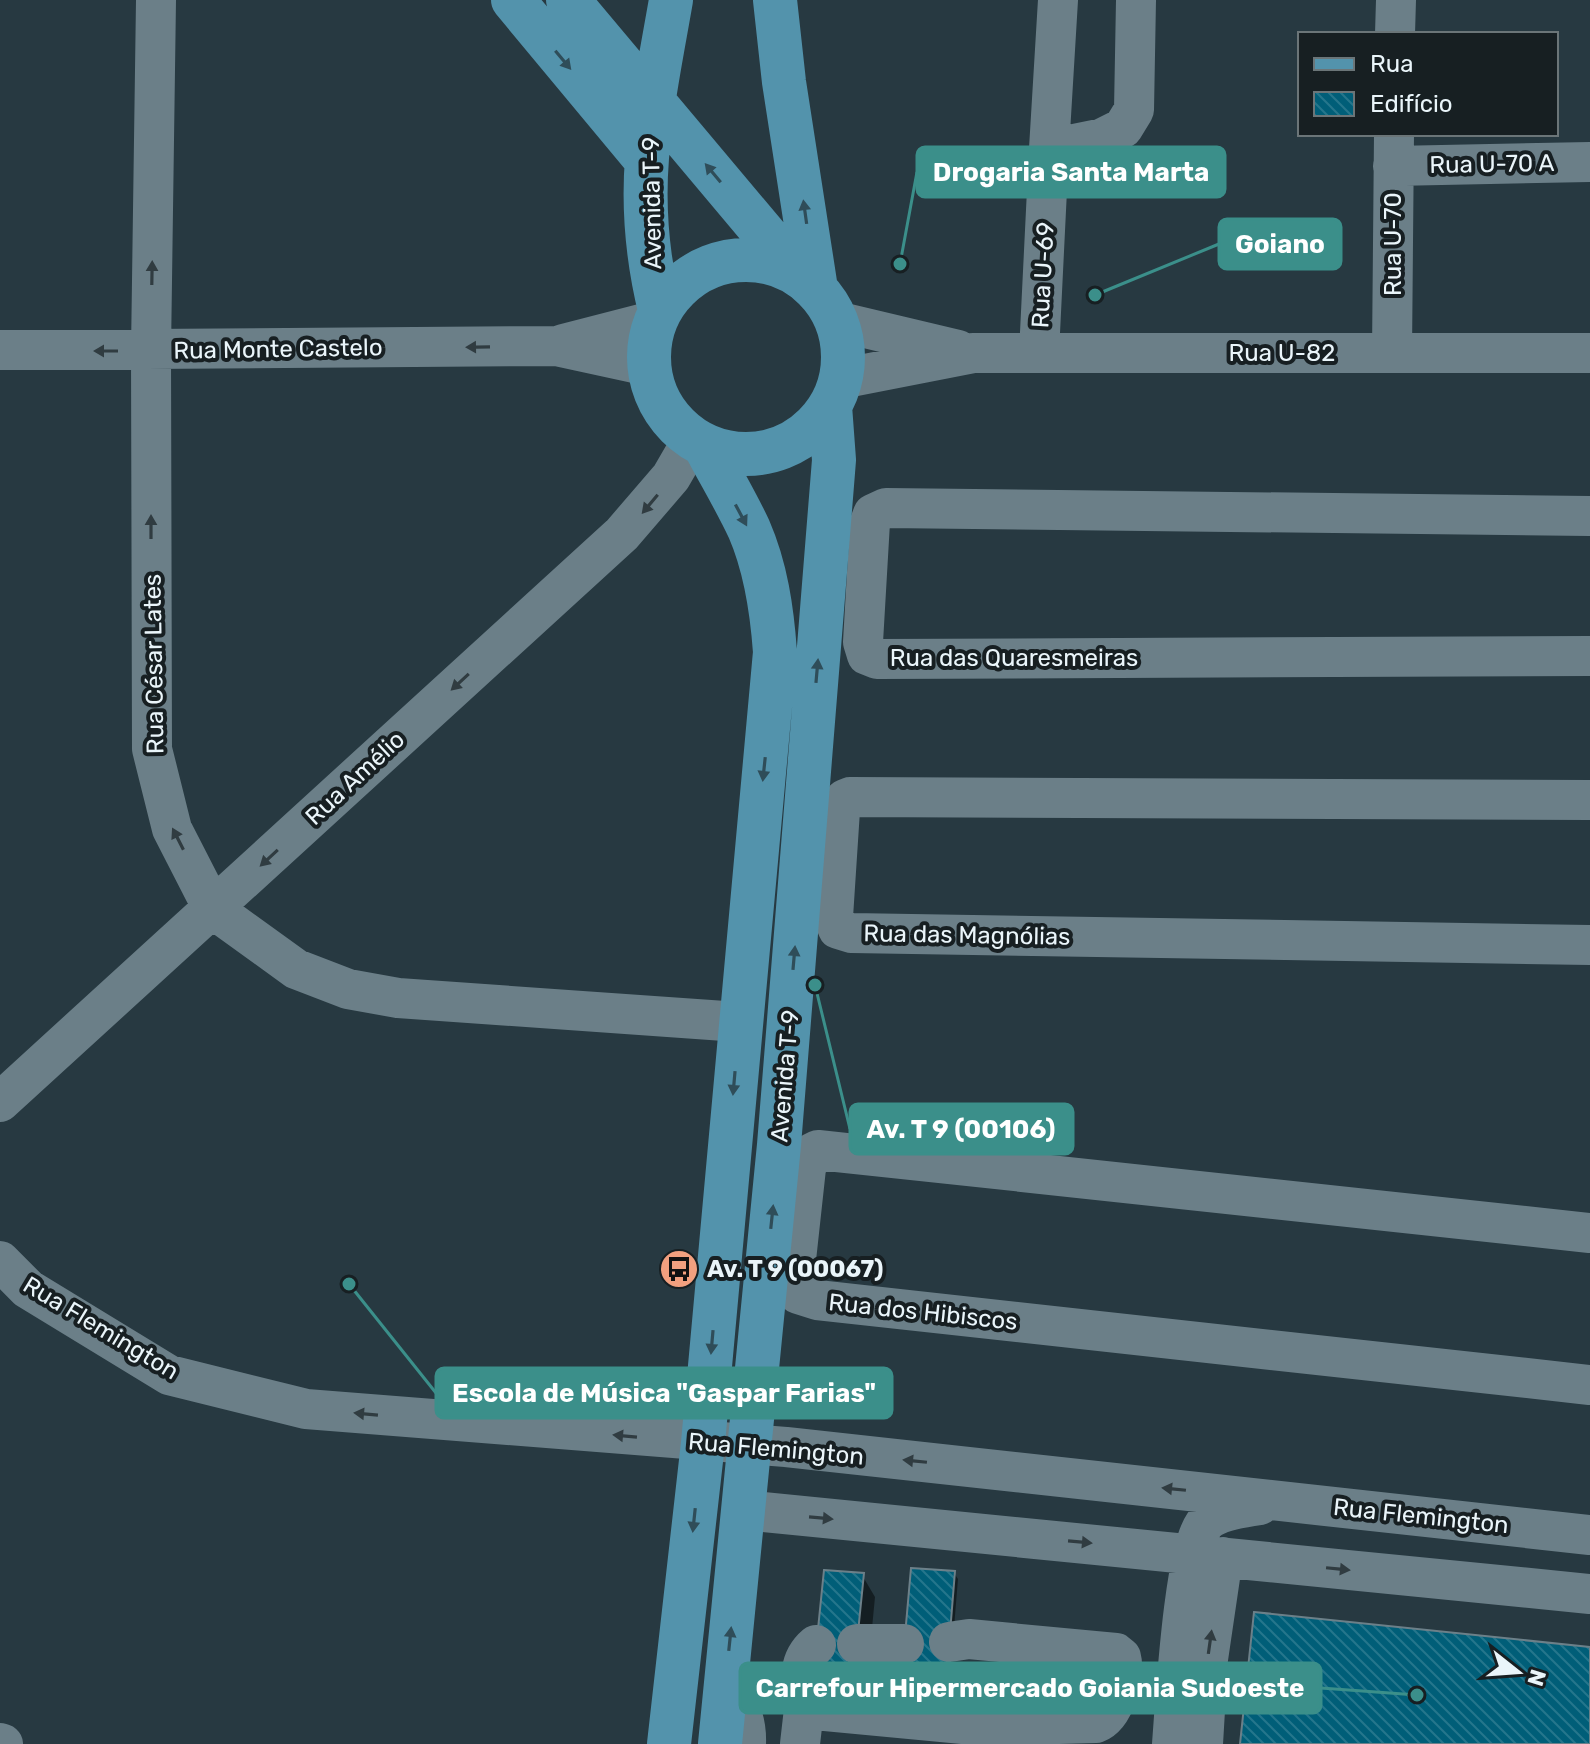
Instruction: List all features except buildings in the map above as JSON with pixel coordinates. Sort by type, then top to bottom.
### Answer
[{"type":"main road","points":[[513,0],[646,160]]},
{"type":"main road","points":[[568,0],[817,295]]},
{"type":"main road","name":"Avenida T-9","points":[[658,315],[649,245],[646,160],[671,0]]},
{"type":"main road","points":[[775,0],[784,82],[817,295],[842,350],[835,393],[815,425],[796,440],[774,450],[751,455],[727,453],[699,442],[676,425],[662,408],[648,366],[649,342],[658,315],[677,289],[697,272],[722,262],[762,261],[775,264],[817,295]]},
{"type":"main road","name":"Avenida T-9","points":[[720,1744],[779,1145],[834,460],[835,393]]},
{"type":"main road","name":"Avenida T-9","points":[[669,1744],[703,1443],[775,652],[771,607],[763,568],[749,531],[699,442]]},
{"type":"street","name":"Rua César Lates","points":[[156,0],[151,351],[152,749],[172,829],[213,909],[296,969],[348,989],[398,998],[739,1022]]},
{"type":"street","name":"Rua U-69","points":[[1039,353],[1058,0]]},
{"type":"street","points":[[1049,149],[1103,138],[1123,128],[1134,110],[1136,0]]},
{"type":"street","points":[[1395,32],[1396,0]]},
{"type":"street","name":"Rua U-70 A","points":[[1394,150],[1590,162]]},
{"type":"street","name":"Rua U-70","points":[[1392,353],[1394,150]]},
{"type":"street","name":"Rua U-82","points":[[817,295],[973,353]]},
{"type":"street","name":"Rua Monte Castelo","points":[[556,346],[658,315]]},
{"type":"street","name":"Rua Monte Castelo","points":[[0,350],[556,346],[648,366]]},
{"type":"street","name":"Rua U-82","points":[[835,393],[973,353],[1590,353]]},
{"type":"street","name":"Rua Amélio","points":[[0,1102],[622,534],[699,442]]},
{"type":"street","name":"Rua das Quaresmeiras","points":[[1590,516],[886,508],[873,514],[870,522],[863,642],[867,655],[877,659],[1590,656]]},
{"type":"street","name":"Rua das Magnólias","points":[[1590,800],[850,797],[845,799],[840,810],[833,917],[838,929],[851,933],[1590,945]]},
{"type":"street","name":"Rua dos Hibiscos","points":[[1590,1233],[818,1150],[812,1153],[806,1168],[794,1278],[798,1294],[817,1300],[1590,1385]]},
{"type":"street","name":"Rua Flemington","points":[[0,1261],[28,1289],[169,1375],[306,1409],[703,1443],[750,1444],[1590,1535]]},
{"type":"street","points":[[1184,1744],[1186,1596],[1208,1555],[1199,1531],[1207,1521],[1222,1513],[1279,1500]]},
{"type":"street","points":[[743,1510],[1590,1594]]},
{"type":"street","points":[[816,1645],[802,1662],[802,1726],[873,1730],[1096,1723],[1103,1720],[1113,1704],[1122,1668],[1121,1657],[1116,1653],[969,1639],[949,1642]]},
{"type":"street","points":[[857,1644],[904,1644]]},
{"type":"street","points":[[726,1687],[740,1706],[747,1729],[746,1744]]},
{"type":"place","name":"Drogaria Santa Marta","points":[[900,264]]},
{"type":"place","name":"Goiano","points":[[1095,295]]},
{"type":"place","name":"Av. T 9 (00106)","points":[[815,985]]},
{"type":"place","name":"Av. T 9 (00067)","points":[[679,1269]]},
{"type":"place","name":"Escola de Música \"Gaspar Farias\"","points":[[349,1284]]},
{"type":"place","name":"Carrefour Hipermercado Goiania Sudoeste","points":[[1417,1695]]}]
